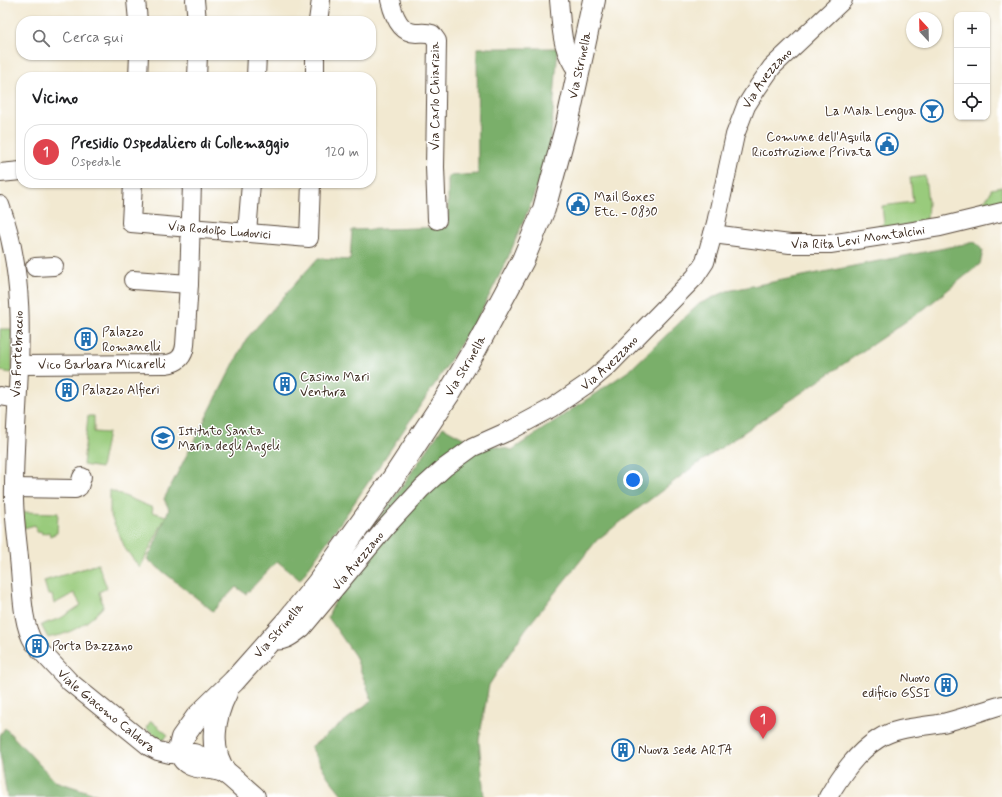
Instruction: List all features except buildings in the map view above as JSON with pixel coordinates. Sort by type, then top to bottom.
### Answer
[{"type":"main road","name":"Via Strinella","points":[[181,754],[179,749],[180,742],[186,731],[206,707],[234,681],[272,639],[318,583],[392,480],[448,395],[498,309],[523,260],[544,209],[558,159],[594,0]]},
{"type":"main road","name":"Via Strinella","points":[[226,773],[221,766],[217,755],[215,725],[222,702],[234,681]]},
{"type":"main road","points":[[181,754],[187,762],[195,766],[220,770],[226,773],[251,795]]},
{"type":"street","points":[[136,0],[138,16]]},
{"type":"street","points":[[195,0],[197,16]]},
{"type":"street","points":[[319,16],[321,0]]},
{"type":"street","name":"Via Carlo Chiarizia","points":[[390,0],[395,15],[404,29],[412,33],[432,34],[437,41],[435,118],[436,220]]},
{"type":"street","points":[[559,0],[563,43],[570,60],[578,72]]},
{"type":"street","name":"Via Avezzano","points":[[272,639],[276,641],[283,640],[302,628],[386,527],[422,488],[444,468],[473,447],[511,430],[552,408],[578,391],[607,367],[698,274],[704,262],[713,234],[735,135],[740,118],[749,100],[767,73],[778,61],[843,0]]},
{"type":"street","points":[[138,72],[139,60]]},
{"type":"street","points":[[197,72],[198,60]]},
{"type":"street","points":[[256,72],[257,60]]},
{"type":"street","points":[[315,60],[315,72]]},
{"type":"street","points":[[0,173],[16,171]]},
{"type":"street","name":"Via Rodolfo Ludovici","points":[[133,188],[131,223],[309,238],[312,188]]},
{"type":"street","points":[[133,280],[189,284],[192,188]]},
{"type":"street","points":[[247,233],[251,188]]},
{"type":"street","name":"Via Fortebraccio","points":[[0,205],[17,267],[20,365],[8,398],[20,577],[28,629],[37,647]]},
{"type":"street","name":"Via Rita Levi Montalcini","points":[[713,234],[777,242],[822,244],[847,242],[940,227],[1002,212]]},
{"type":"street","points":[[17,267],[54,266]]},
{"type":"street","name":"Vico Barbara Micarelli","points":[[20,365],[166,364],[175,362],[182,356],[185,344],[189,284]]},
{"type":"street","points":[[14,488],[75,489],[79,487],[82,477]]},
{"type":"street","name":"Viale Giacomo Caldora","points":[[37,647],[70,682],[144,742],[162,752],[174,755],[181,754]]},
{"type":"street","points":[[828,797],[845,770],[865,748],[885,735],[949,721],[1002,705]]},
{"type":"green space","points":[[477,48],[558,48],[551,137],[545,165],[507,260],[483,308],[441,375],[300,580],[277,561],[246,594],[236,587],[213,611],[147,559],[169,509],[164,499],[247,338],[318,258],[350,260],[352,230],[448,227],[448,176],[478,174]]},
{"type":"green space","points":[[925,176],[928,202],[927,221],[840,238],[884,224],[882,206],[913,202],[910,178]]},
{"type":"green space","points":[[1002,187],[1002,203],[951,218],[950,216],[981,203],[986,199],[991,189]]},
{"type":"green space","points":[[975,242],[983,251],[980,264],[924,309],[693,467],[597,540],[525,630],[489,685],[479,740],[484,797],[344,797],[328,777],[311,747],[372,700],[355,656],[328,617],[357,551],[443,427],[467,440],[512,450],[630,370],[699,304],[727,291]]},
{"type":"green space","points":[[0,329],[12,329],[12,373],[0,371]]},
{"type":"green space","points":[[88,416],[94,416],[94,432],[108,433],[101,468],[83,465]]},
{"type":"green space","points":[[110,490],[153,508],[152,512],[166,516],[140,568],[126,550],[110,514]]},
{"type":"green space","points":[[23,512],[58,513],[57,533],[50,536],[49,532],[42,534],[41,531],[37,532],[35,525],[24,528]]},
{"type":"green space","points":[[98,564],[107,588],[99,592],[103,607],[91,619],[76,628],[62,635],[48,638],[41,625],[61,618],[81,605],[74,593],[54,604],[52,595],[48,595],[44,581]]},
{"type":"green space","points":[[151,721],[168,735],[162,741],[146,728]]},
{"type":"green space","points":[[5,728],[55,781],[104,797],[7,797],[0,753],[0,735]]},
{"type":"place","name":"La Mala Lengua","points":[[932,111]]},
{"type":"place","name":"Comune dell'Aquila Ricostruzione Privata","points":[[887,144]]},
{"type":"place","name":"Mail Boxes Etc. - 0830","points":[[578,204]]},
{"type":"place","name":"Palazzo Romanelli","points":[[86,339]]},
{"type":"place","name":"Casino Mari Ventura","points":[[285,384]]},
{"type":"place","name":"Palazzo Alfieri","points":[[67,390]]},
{"type":"place","name":"Istituto Santa Maria degli Angeli","points":[[163,438]]},
{"type":"place","name":"Porta Bazzano","points":[[37,646]]},
{"type":"place","name":"Nuovo edificio GSSI","points":[[946,685]]},
{"type":"place","name":"Presidio Ospedaliero di Collemaggio","points":[[763,739]]},
{"type":"place","name":"Nuova sede ARTA","points":[[623,750]]}]
